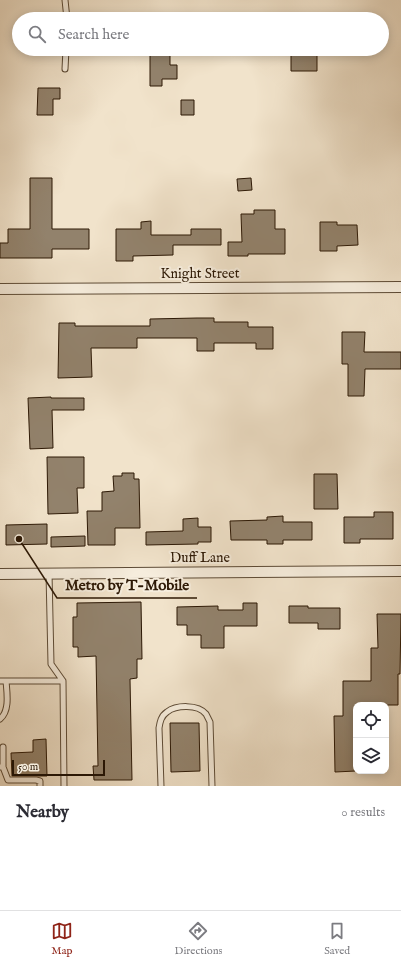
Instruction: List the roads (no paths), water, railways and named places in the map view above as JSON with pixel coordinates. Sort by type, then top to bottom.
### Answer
[{"type":"street","name":"Knight Street","points":[[0,290],[401,287]]},
{"type":"street","name":"Duff Lane","points":[[0,574],[401,571]]},
{"type":"lane","points":[[65,0],[66,12]]},
{"type":"lane","points":[[65,69],[66,56]]},
{"type":"lane","points":[[49,573],[51,664],[63,682],[64,786]]},
{"type":"lane","points":[[0,682],[63,682]]},
{"type":"lane","points":[[0,719],[6,710],[6,682]]},
{"type":"lane","points":[[161,786],[160,720],[166,712],[173,708],[184,707],[196,708],[205,713],[210,722],[212,786]]},
{"type":"lane","points":[[3,747],[2,767],[8,780],[36,780],[40,781],[40,786]]},
{"type":"place","name":"Metro by T-Mobile","points":[[19,539]]}]
